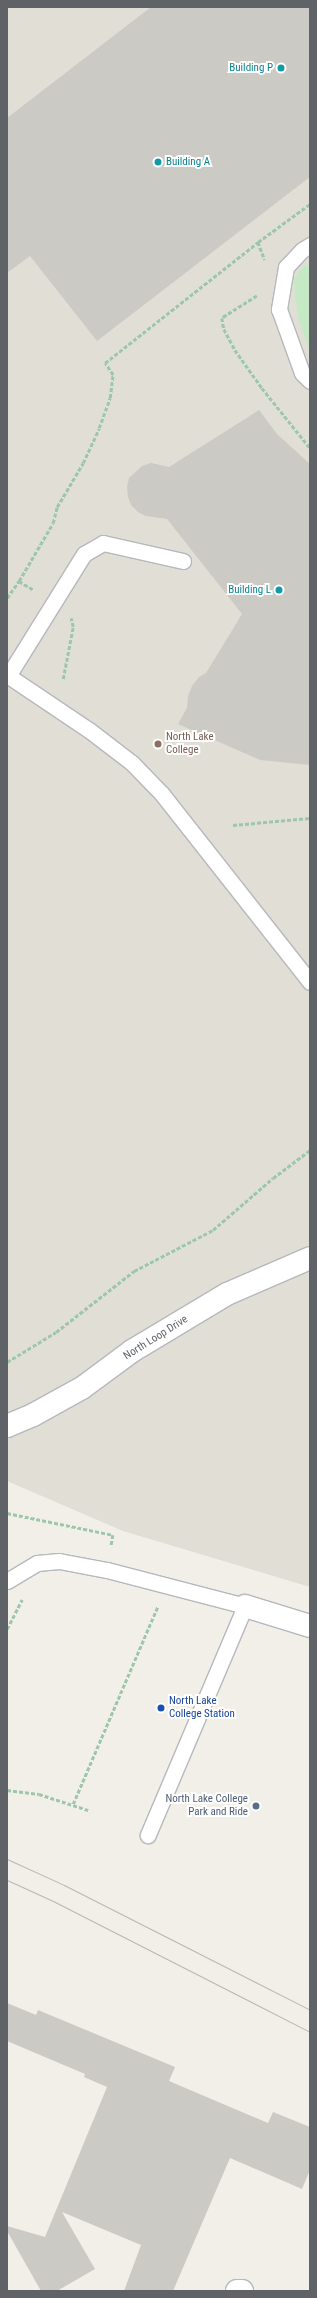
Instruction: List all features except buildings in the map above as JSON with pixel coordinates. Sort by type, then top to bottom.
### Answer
[{"type":"street","name":"North Loop Drive","points":[[7,1426],[33,1415],[82,1388],[132,1351],[227,1294],[310,1258]]},
{"type":"street","points":[[245,1606],[310,1626]]},
{"type":"lane","points":[[310,245],[302,250],[286,267],[279,309],[302,373],[310,381]]},
{"type":"lane","points":[[183,561],[103,543],[84,554],[8,676],[89,730],[132,763],[157,789],[310,982]]},
{"type":"lane","points":[[7,1581],[37,1562],[59,1561],[107,1570],[245,1606],[148,1835]]},
{"type":"path","points":[[19,581],[53,523],[57,507],[83,463],[101,422],[110,398],[113,375],[105,363],[258,242],[310,204]]},
{"type":"path","points":[[258,242],[265,260],[264,266]]},
{"type":"path","points":[[261,294],[222,318],[224,329],[235,350],[262,388],[310,448]]},
{"type":"path","points":[[233,825],[310,818]]},
{"type":"path","points":[[7,1362],[56,1332],[134,1271],[213,1230],[273,1178],[310,1150]]},
{"type":"path","points":[[7,1513],[113,1535],[111,1550]]},
{"type":"path","points":[[7,1629],[23,1598]]},
{"type":"path","points":[[73,1804],[159,1604],[152,1602]]},
{"type":"path","points":[[7,1790],[39,1794],[88,1810]]},
{"type":"shaded area","name":"North Lake College","points":[[7,7],[310,7],[310,1587],[123,1531],[7,1481]]},
{"type":"green space","points":[[304,266],[310,266],[310,352],[299,321],[295,296],[294,278]]},
{"type":"tram line","points":[[7,1859],[64,1885],[310,2010]]},
{"type":"tram line","points":[[7,1880],[55,1902],[310,2032]]},
{"type":"place","name":"Building P","points":[[281,68]]},
{"type":"place","name":"Building A","points":[[158,162]]},
{"type":"place","name":"Building L","points":[[279,590]]},
{"type":"place","name":"North Lake College","points":[[158,744]]},
{"type":"place","name":"North Lake College Station","points":[[161,1708]]},
{"type":"place","name":"North Lake College Park and Ride","points":[[256,1806]]}]
